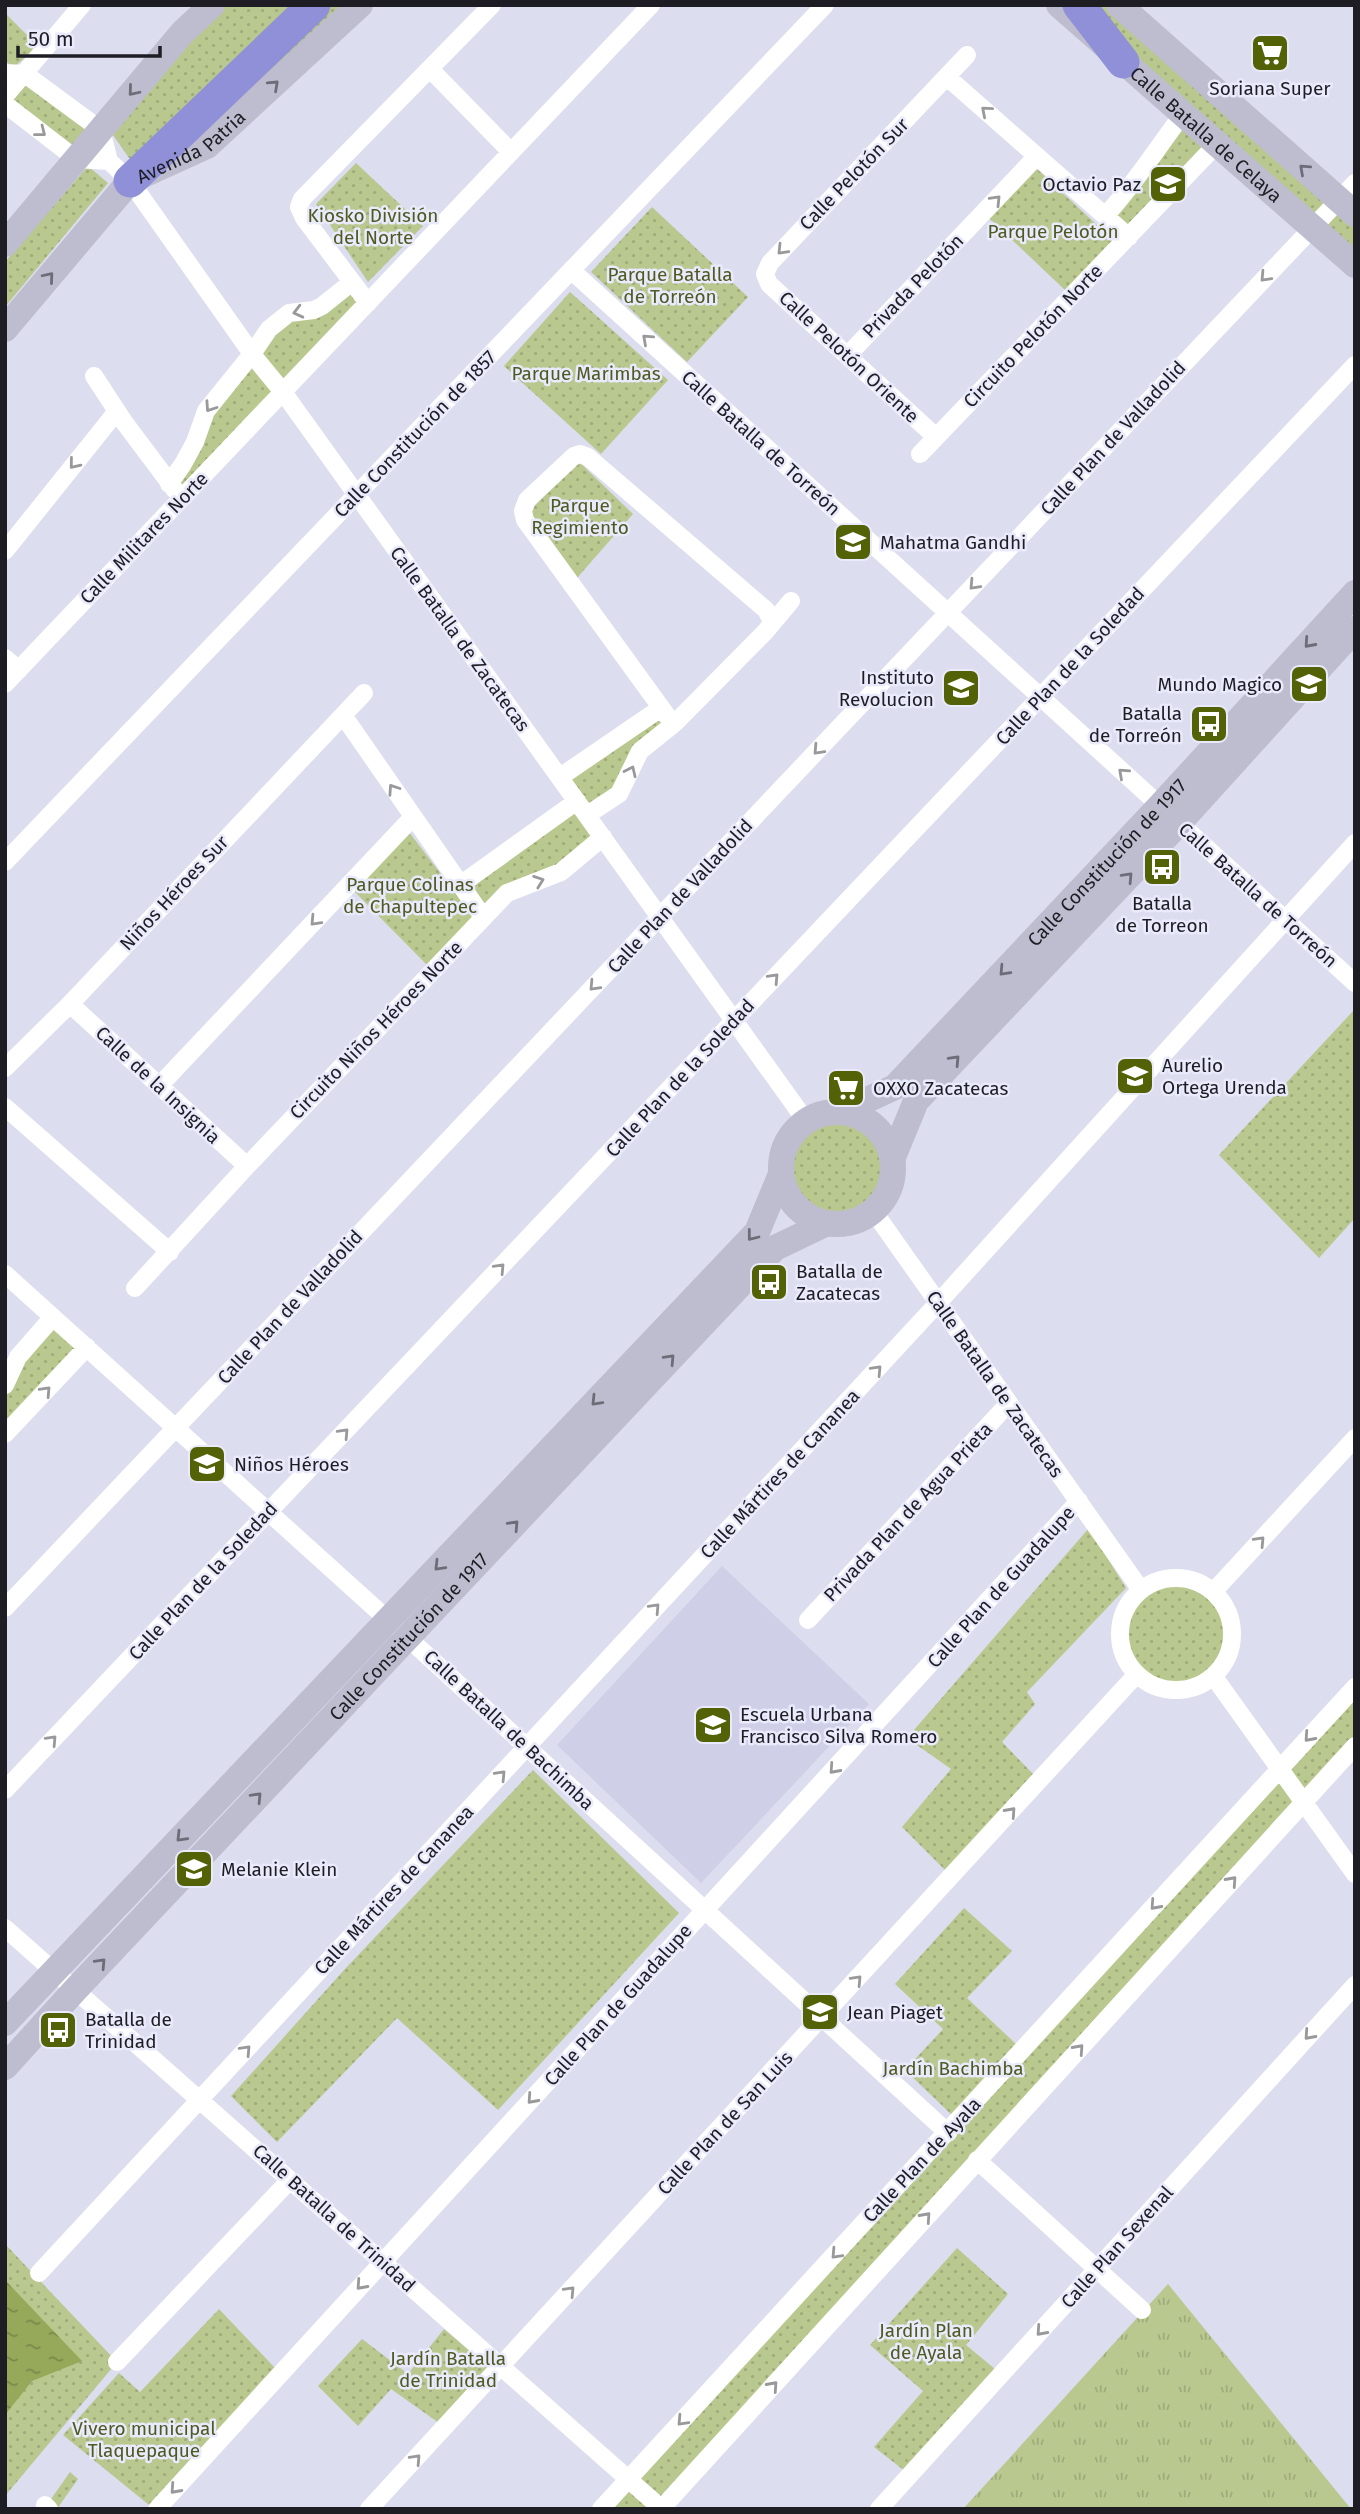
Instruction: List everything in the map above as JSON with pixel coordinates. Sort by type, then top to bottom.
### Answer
[{"type":"highway","points":[[119,171],[314,5]]},
{"type":"highway","points":[[1079,5],[1123,62]]},
{"type":"street","points":[[5,96],[82,5]]},
{"type":"street","name":"Avenida Patria","points":[[5,329],[119,171],[207,146],[360,5]]},
{"type":"street","points":[[368,303],[304,218],[299,207],[307,193],[492,5]]},
{"type":"street","name":"Calle Militares Norte","points":[[5,684],[12,664],[183,498],[651,5]]},
{"type":"street","name":"Calle Constitución de 1857","points":[[5,862],[825,5]]},
{"type":"street","name":"Calle Batalla de Celaya","points":[[1059,5],[1355,265]]},
{"type":"street","name":"Calle Batalla de Celaya","points":[[1119,5],[1349,199]]},
{"type":"street","points":[[5,244],[182,33],[210,6]]},
{"type":"street","name":"Calle Pelotón Sur","points":[[765,274],[770,262],[967,55]]},
{"type":"street","points":[[430,69],[511,152]]},
{"type":"street","points":[[5,73],[25,74],[100,130]]},
{"type":"street","points":[[947,77],[1129,237]]},
{"type":"street","points":[[5,104],[76,159],[119,171]]},
{"type":"street","points":[[1105,216],[1130,190],[1145,164],[1183,114]]},
{"type":"street","name":"Calle Batalla de Zacatecas","points":[[100,130],[119,171],[252,354],[283,392],[806,1121]]},
{"type":"street","name":"Circuito Pelotón Norte","points":[[920,454],[1217,144]]},
{"type":"street","name":"Privada Pelotón","points":[[847,356],[1037,156]]},
{"type":"street","name":"Calle Plan de Valladolid","points":[[5,1608],[1312,228],[1349,199]]},
{"type":"street","name":"Calle Batalla de Torreón","points":[[571,270],[1355,984]]},
{"type":"street","name":"Calle Pelotón Oriente","points":[[765,274],[769,285],[936,437]]},
{"type":"street","points":[[169,484],[195,442],[206,411],[269,329],[289,313],[314,310],[352,282]]},
{"type":"street","name":"Calle Plan de la Soledad","points":[[5,1790],[1355,365]]},
{"type":"street","points":[[94,376],[169,484],[183,498]]},
{"type":"street","points":[[5,551],[117,411]]},
{"type":"street","points":[[673,724],[525,520],[523,511],[527,500],[573,456],[580,454],[594,462],[766,610],[772,621]]},
{"type":"street","name":"Calle Constitución de 1917","points":[[843,1111],[895,1087],[1160,806],[1355,593]]},
{"type":"street","points":[[460,885],[582,808],[619,794],[640,751],[673,724],[765,632],[791,601]]},
{"type":"street","name":"Calle Constitución de 1917","points":[[893,1157],[916,1101],[1179,823],[1355,629]]},
{"type":"street","name":"Niños Héroes Sur","points":[[5,1068],[70,1004],[364,693]]},
{"type":"street","points":[[560,777],[661,708]]},
{"type":"street","points":[[341,717],[347,721],[483,917]]},
{"type":"street","points":[[159,1086],[412,818]]},
{"type":"street","name":"Circuito Niños Héroes Norte","points":[[135,1287],[507,892],[561,873],[603,837]]},
{"type":"street","name":"Calle Mártires de Cananea","points":[[39,2273],[938,1303],[1355,843]]},
{"type":"street","name":"Calle de la Insignia","points":[[70,1004],[247,1166]]},
{"type":"street","points":[[5,1107],[170,1252]]},
{"type":"street","points":[[843,1111],[860,1116],[875,1126],[887,1140],[893,1157],[894,1172],[891,1187],[873,1212],[843,1225],[825,1224],[795,1207],[785,1192],[781,1159],[786,1144],[806,1121],[818,1115],[843,1111]]},
{"type":"street","name":"Calle Constitución de 1917","points":[[5,2022],[757,1233],[781,1174]]},
{"type":"street","name":"Calle Batalla de Zacatecas","points":[[873,1212],[1142,1590]]},
{"type":"street","name":"Calle Constitución de 1917","points":[[5,2067],[775,1248],[825,1224]]},
{"type":"street","name":"Calle Batalla de Bachimba","points":[[5,1273],[948,2133]]},
{"type":"street","points":[[5,1385],[18,1357],[53,1317]]},
{"type":"street","points":[[5,1434],[87,1348]]},
{"type":"street","name":"Privada Plan de Agua Prieta","points":[[808,1620],[1009,1403]]},
{"type":"street","points":[[1214,1591],[1355,1438]]},
{"type":"street","name":"Calle Plan de Guadalupe","points":[[157,2509],[1079,1501]]},
{"type":"street","points":[[1178,1577],[1197,1581],[1214,1591],[1228,1610],[1234,1634],[1228,1657],[1214,1677],[1196,1688],[1175,1691],[1154,1687],[1136,1675],[1121,1647],[1120,1631],[1130,1601],[1158,1580],[1178,1577]]},
{"type":"street","name":"Calle Plan de San Luis","points":[[369,2509],[1136,1675]]},
{"type":"street","points":[[1214,1677],[1355,1874]]},
{"type":"street","name":"Calle Plan de Ayala","points":[[601,2509],[1355,1687]]},
{"type":"street","name":"Calle Plan de Ayala","points":[[661,2509],[1355,1746]]},
{"type":"street","name":"Calle Batalla de Trinidad","points":[[5,1928],[661,2509]]},
{"type":"street","name":"Calle Plan Sexenal","points":[[879,2509],[1355,1985]]},
{"type":"street","points":[[977,2160],[1142,2310]]},
{"type":"street","points":[[117,2362],[290,2180]]},
{"type":"shaded area","name":"Escuela Urbana Francisco Silva Romero","points":[[722,1566],[869,1704],[701,1883],[557,1745]]},
{"type":"green space","points":[[226,5],[346,5],[204,137],[156,163],[129,158],[111,132],[185,43]]},
{"type":"green space","points":[[1091,5],[1113,5],[1355,214],[1355,261],[1123,62]]},
{"type":"green space","points":[[5,13],[38,46],[13,68],[5,60]]},
{"type":"green space","points":[[25,74],[101,130],[78,157],[5,96]]},
{"type":"green space","points":[[1184,120],[1215,147],[1129,237],[1110,217]]},
{"type":"green space","name":"Kiosko División del Norte","points":[[356,163],[423,226],[368,282],[316,204]]},
{"type":"green space","points":[[88,166],[108,183],[5,307],[5,262]]},
{"type":"green space","name":"Parque Pelotón","points":[[1036,168],[1114,241],[1066,291],[989,218]]},
{"type":"green space","name":"Parque Batalla de Torreón","points":[[652,207],[748,297],[687,362],[591,272]]},
{"type":"green space","points":[[352,289],[368,303],[288,387],[252,354],[274,325]]},
{"type":"green space","name":"Parque Marimbas","points":[[570,292],[668,380],[601,454],[504,366]]},
{"type":"green space","points":[[255,358],[283,392],[186,494],[169,484],[204,415]]},
{"type":"green space","name":"Parque Regimiento","points":[[577,460],[633,514],[577,578],[529,512]]},
{"type":"green space","points":[[661,708],[673,724],[588,815],[603,837],[561,872],[507,893],[483,917],[460,885],[580,805],[567,778]]},
{"type":"green space","name":"Parque Colinas de Chapultepec","points":[[409,832],[475,919],[429,967],[354,891]]},
{"type":"green space","points":[[1354,1010],[1355,1218],[1319,1258],[1219,1155]]},
{"type":"green space","points":[[837,1113],[858,1117],[876,1129],[888,1147],[892,1168],[888,1189],[876,1207],[858,1219],[837,1223],[816,1219],[798,1207],[786,1189],[782,1168],[786,1147],[798,1129],[816,1117]]},
{"type":"green space","points":[[53,1317],[87,1347],[5,1434],[5,1385]]},
{"type":"green space","points":[[1089,1528],[1126,1588],[1027,1692],[1035,1704],[1002,1742],[1035,1776],[946,1871],[902,1827],[951,1769],[907,1738]]},
{"type":"green space","points":[[1176,1578],[1198,1582],[1216,1594],[1228,1612],[1232,1634],[1228,1656],[1216,1674],[1198,1686],[1176,1690],[1154,1686],[1136,1674],[1124,1656],[1120,1634],[1124,1612],[1136,1594],[1154,1582]]},
{"type":"green space","points":[[1355,1688],[1355,1746],[1307,1798],[1280,1769]]},
{"type":"green space","points":[[533,1770],[679,1913],[498,2110],[397,2018],[277,2142],[231,2096],[345,1969]]},
{"type":"green space","points":[[1280,1777],[1304,1802],[661,2509],[608,2509],[631,2476]]},
{"type":"green space","name":"Jardín Bachimba","points":[[964,1908],[1012,1951],[967,1998],[1016,2044],[955,2118],[905,2070],[943,2029],[895,1984]]},
{"type":"green space","points":[[5,2244],[117,2362],[5,2496]]},
{"type":"green space","name":"Jardín Plan de Ayala","points":[[957,2248],[1008,2294],[966,2345],[1001,2374],[910,2475],[874,2447],[923,2391],[870,2345]]},
{"type":"green space","points":[[1168,2284],[1351,2509],[963,2509]]},
{"type":"green space","name":"Vivero municipal Tlaquepaque","points":[[219,2309],[276,2369],[149,2505],[63,2435],[119,2373],[140,2392]]},
{"type":"green space","name":"Jardín Batalla de Trinidad","points":[[444,2329],[488,2366],[439,2423],[391,2389],[358,2426],[318,2386],[362,2339],[408,2374]]},
{"type":"green space","points":[[70,2472],[78,2479],[57,2509],[44,2509]]},
{"type":"water","points":[[5,2280],[82,2361],[32,2381],[5,2415]]},
{"type":"place","name":"Soriana Super","points":[[1270,53]]},
{"type":"place","name":"Octavio Paz","points":[[1168,184]]},
{"type":"place","name":"Mahatma Gandhi","points":[[853,542]]},
{"type":"place","name":"Mundo Magico","points":[[1309,684]]},
{"type":"place","name":"Instituto Revolucion","points":[[961,688]]},
{"type":"place","name":"Batalla de Torreón","points":[[1209,724]]},
{"type":"place","name":"Batalla de Torreon","points":[[1162,867]]},
{"type":"place","name":"Aurelio Ortega Urenda","points":[[1135,1076]]},
{"type":"place","name":"OXXO Zacatecas","points":[[846,1088]]},
{"type":"place","name":"Batalla de Zacatecas","points":[[769,1282]]},
{"type":"place","name":"Niños Héroes","points":[[207,1464]]},
{"type":"place","name":"Escuela Urbana Francisco Silva Romero","points":[[713,1725]]},
{"type":"place","name":"Melanie Klein","points":[[194,1869]]},
{"type":"place","name":"Jean Piaget","points":[[820,2012]]},
{"type":"place","name":"Batalla de Trinidad","points":[[58,2030]]}]
